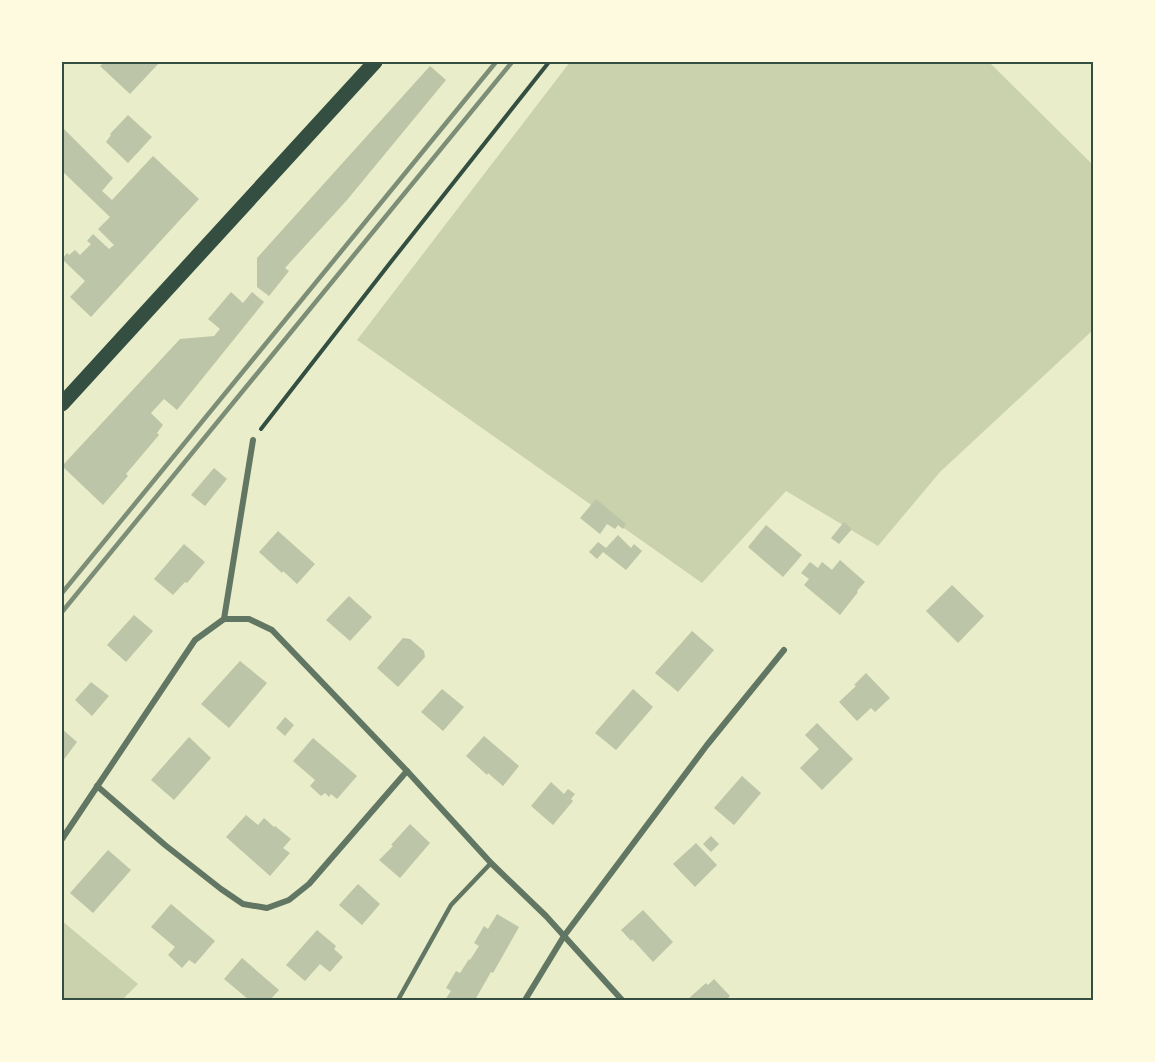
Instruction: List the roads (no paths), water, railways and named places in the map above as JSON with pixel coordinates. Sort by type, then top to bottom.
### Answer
[{"type":"main road","points":[[62,404],[375,62]]},
{"type":"street","points":[[224,619],[253,440]]},
{"type":"street","points":[[62,839],[195,640],[224,619],[249,619],[272,630],[407,771],[491,863],[546,916],[622,1000]]},
{"type":"street","points":[[525,1000],[564,936],[707,746],[784,650]]},
{"type":"street","points":[[97,786],[221,890],[243,904],[267,908],[289,900],[309,884],[407,771]]},
{"type":"lane","points":[[398,1000],[451,905],[491,863]]},
{"type":"railway","points":[[62,593],[496,62]]},
{"type":"railway","points":[[62,612],[512,62]]}]
